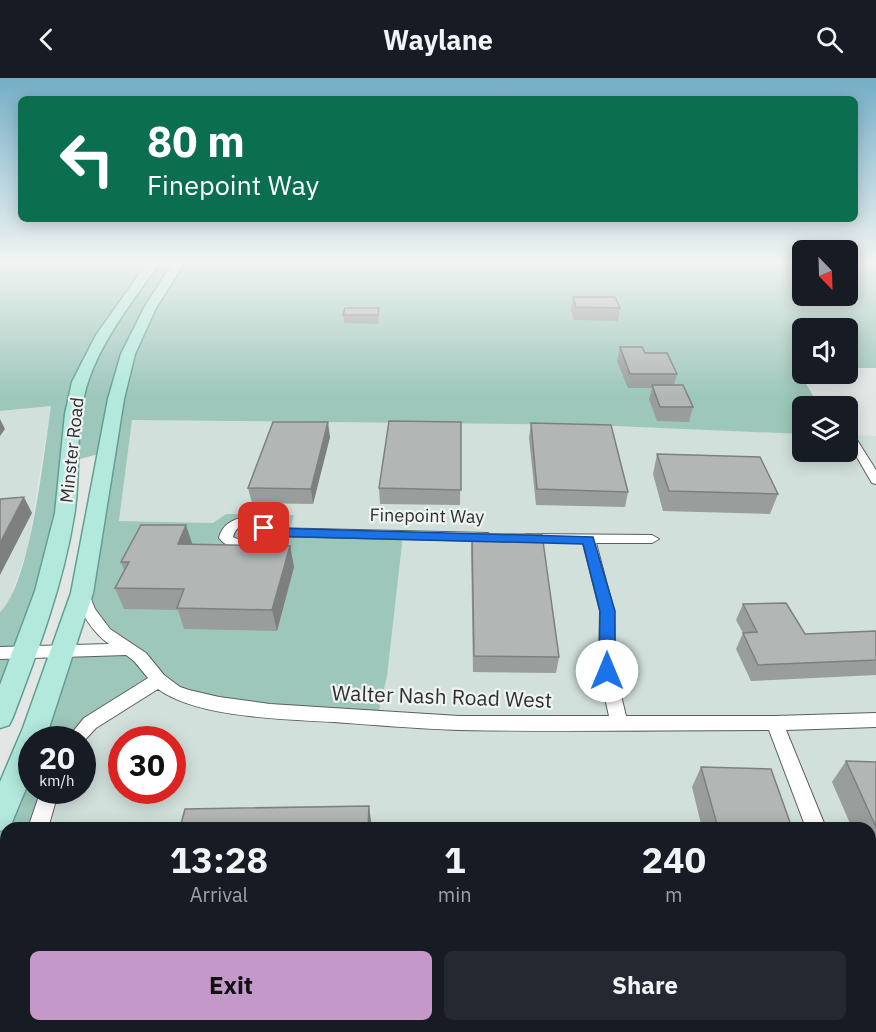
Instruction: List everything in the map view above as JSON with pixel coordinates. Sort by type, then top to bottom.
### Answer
[{"type":"main road","name":"Minster Road","points":[[0,717],[12,653],[36,621],[62,528],[67,498],[72,423],[81,380],[100,343],[124,307]]},
{"type":"main road","name":"Minster Road","points":[[0,817],[36,728],[82,593],[116,399],[128,354],[151,307]]},
{"type":"street","points":[[858,450],[876,480]]},
{"type":"street","name":"Finepoint Way","points":[[265,532],[589,540],[652,539]]},
{"type":"street","points":[[589,540],[607,611],[607,671],[619,723]]},
{"type":"street","name":"Walter Nash Road West","points":[[82,593],[88,611],[105,633],[140,657],[158,680],[174,692],[189,697],[270,711],[459,723],[775,723],[876,720]]},
{"type":"street","points":[[12,653],[130,649]]},
{"type":"street","points":[[87,726],[158,680]]},
{"type":"street","points":[[775,723],[814,822]]},
{"type":"street","points":[[40,822],[46,804]]},
{"type":"shaded area","points":[[51,406],[28,547],[8,604],[0,612],[0,411]]},
{"type":"shaded area","points":[[132,420],[591,425],[792,434],[792,462],[858,462],[858,435],[876,436],[876,822],[40,822],[46,804],[96,804],[96,726],[289,532],[294,515],[226,514],[213,523],[119,521]]},
{"type":"green space","points":[[0,307],[876,307],[876,368],[858,368],[858,318],[792,318],[792,384],[806,384],[813,396],[792,396],[792,434],[591,425],[132,420],[119,521],[213,523],[226,514],[294,515],[289,532],[403,535],[387,676],[377,719],[219,704],[158,680],[93,726],[34,726],[62,652],[128,649],[88,611],[106,452],[69,462],[67,498],[0,717],[0,612],[11,597],[20,574],[28,546],[51,406],[0,411]]},
{"type":"green space","points":[[18,769],[18,804],[46,804],[40,822],[0,822]]},
{"type":"building","points":[[576,307],[619,307],[620,308]]},
{"type":"building","points":[[345,308],[379,308],[378,315],[343,315]]},
{"type":"building","points":[[620,347],[642,347],[645,353],[667,353],[677,374],[630,374]]},
{"type":"building","points":[[652,385],[683,385],[693,407],[660,407]]},
{"type":"building","points":[[389,421],[461,422],[461,490],[379,488]]},
{"type":"building","points":[[273,422],[328,422],[311,489],[248,488]]},
{"type":"building","points":[[531,423],[611,425],[628,492],[537,489]]},
{"type":"building","points":[[657,454],[760,457],[778,494],[669,491]]},
{"type":"building","points":[[24,497],[0,543],[0,499]]},
{"type":"building","points":[[141,525],[186,525],[178,544],[290,546],[272,610],[177,608],[184,589],[115,588],[129,562],[121,562]]},
{"type":"building","points":[[472,534],[542,534],[559,657],[474,656]]},
{"type":"building","points":[[786,603],[805,634],[876,631],[876,660],[758,665],[743,633],[757,632],[743,604]]},
{"type":"building","points":[[846,761],[876,762],[876,822],[874,822]]},
{"type":"building","points":[[701,767],[771,769],[790,822],[716,822]]},
{"type":"building","points":[[369,806],[368,822],[182,822],[185,809]]},
{"type":"route","points":[[264,528],[265,532],[589,540],[607,611],[607,671]]}]
